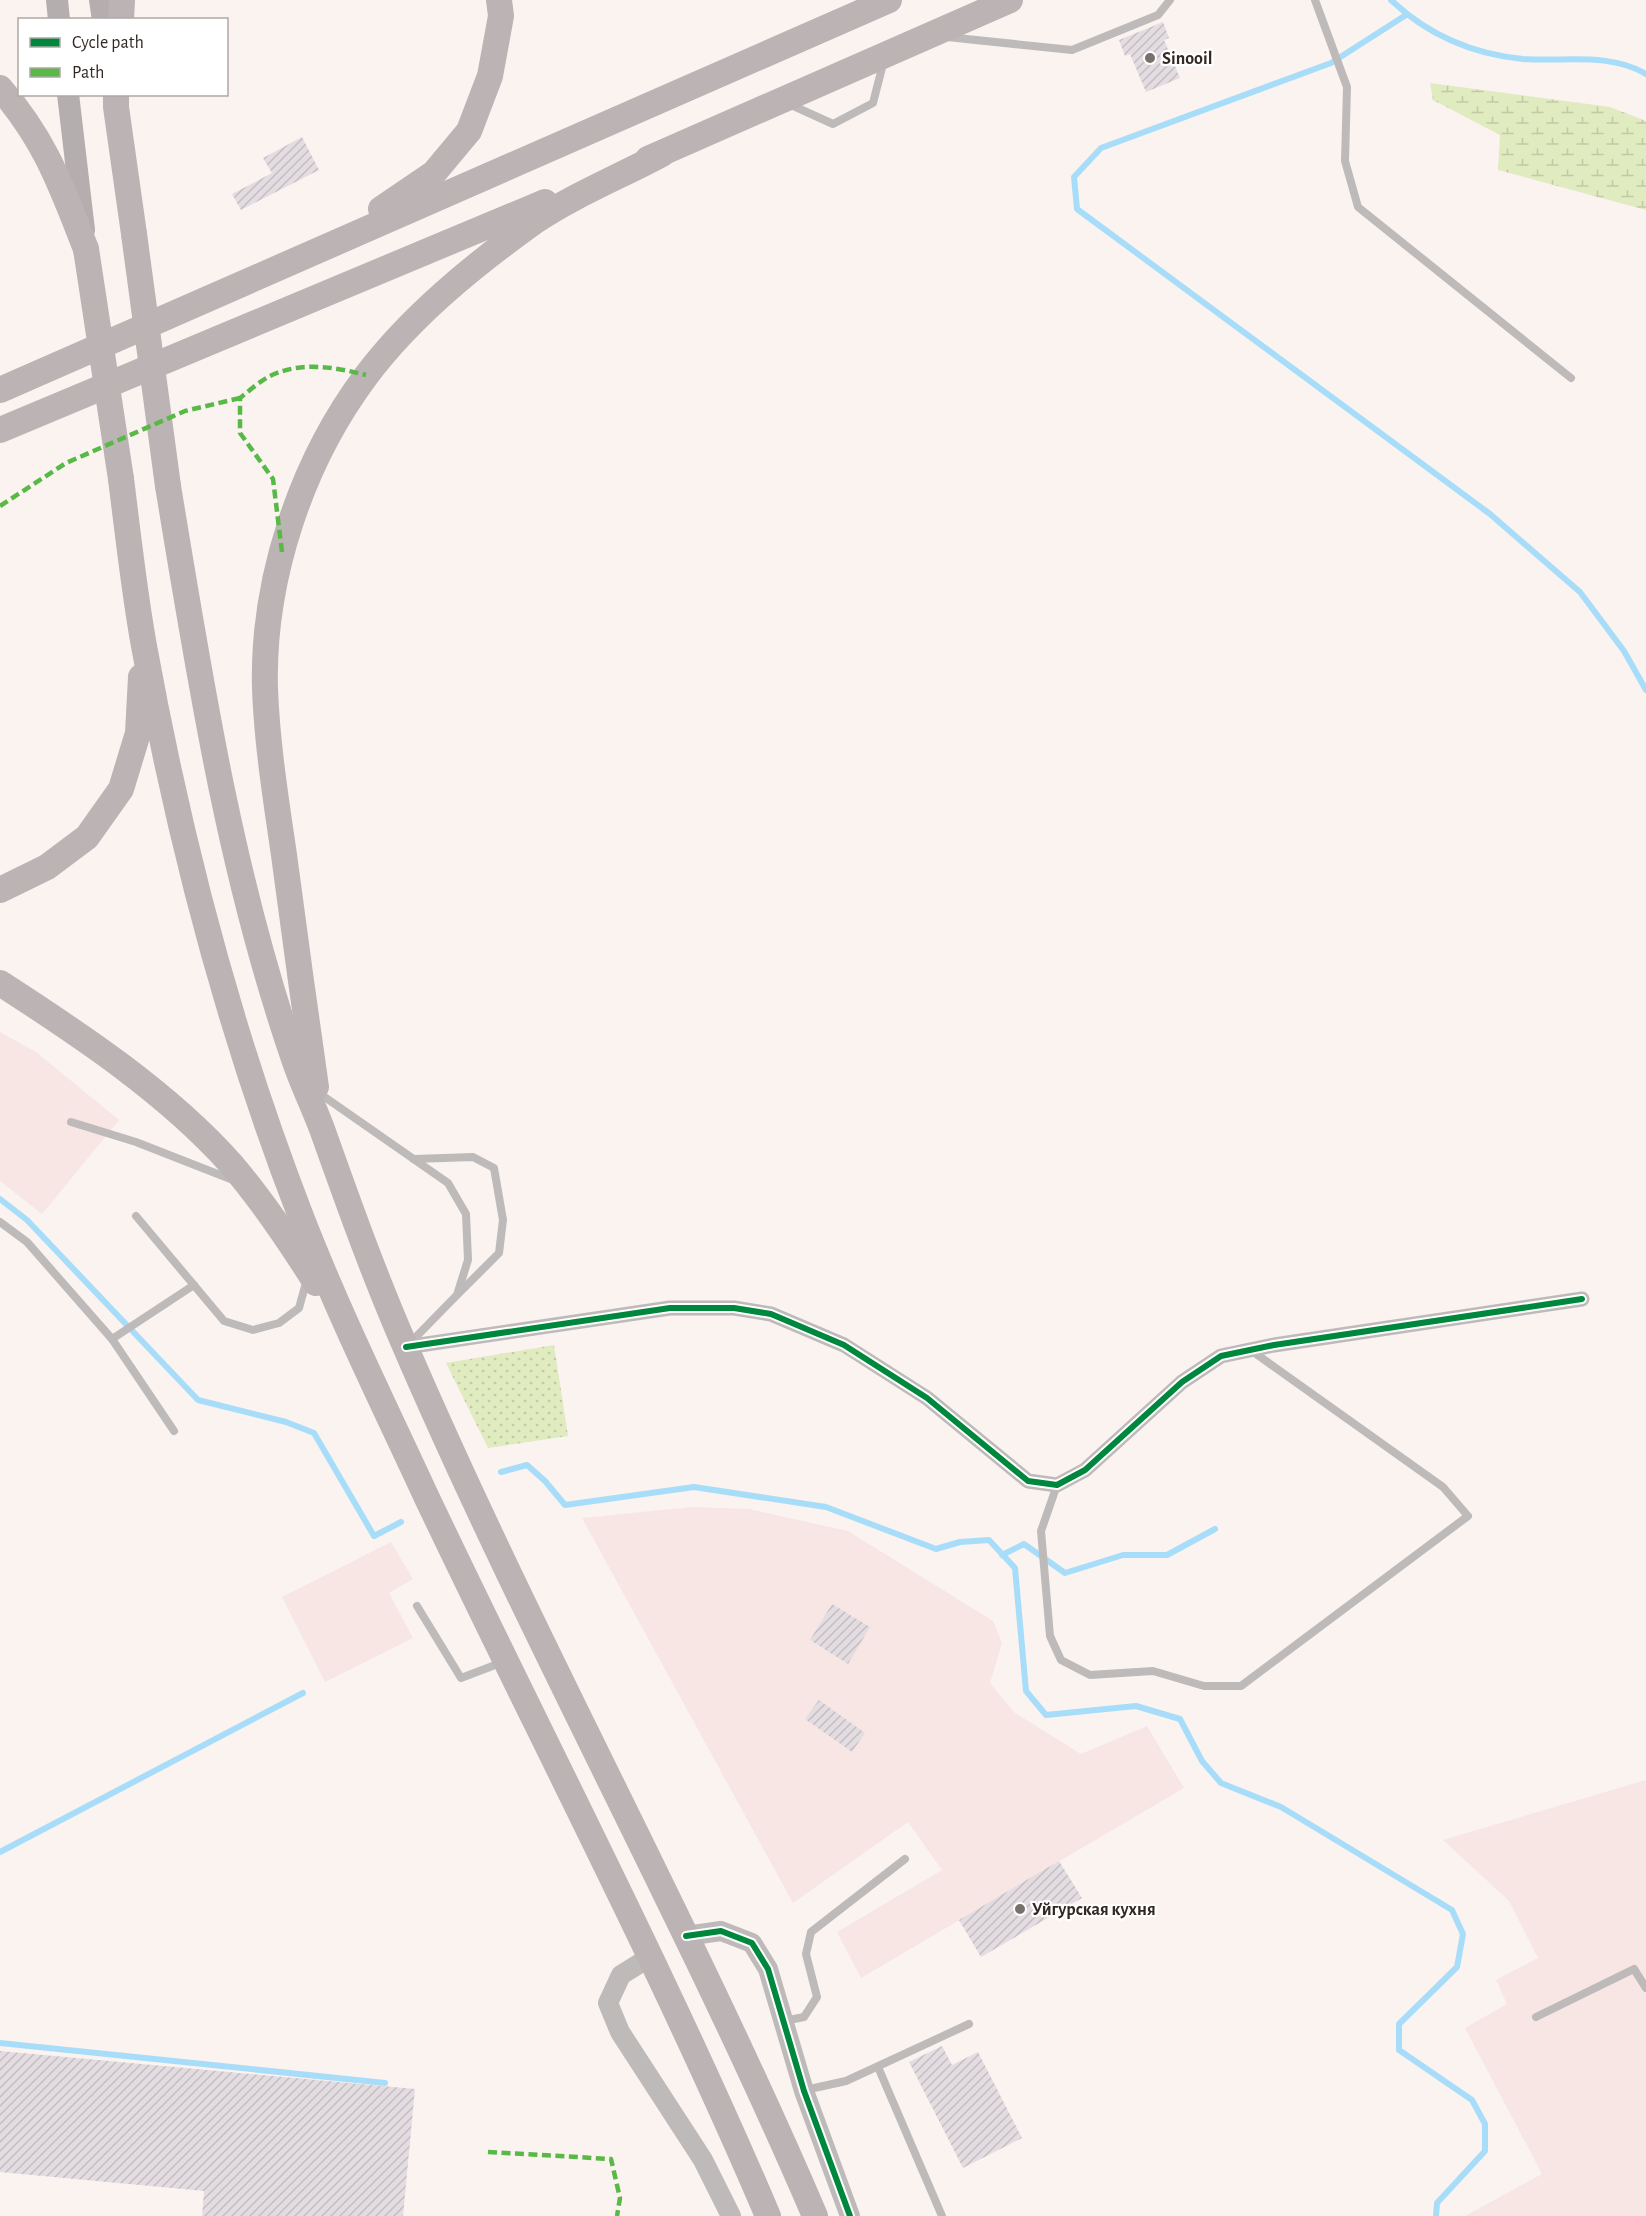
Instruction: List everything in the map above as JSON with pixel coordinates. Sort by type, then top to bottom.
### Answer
[{"type":"highway","points":[[121,18],[122,0]]},
{"type":"highway","points":[[332,243],[434,173],[469,131],[490,76],[501,16],[499,0]]},
{"type":"highway","points":[[7,385],[889,0]]},
{"type":"highway","points":[[0,430],[662,154],[1010,0]]},
{"type":"highway","points":[[0,88],[24,115],[49,156],[86,249],[143,643],[208,933],[239,1043],[300,1214],[354,1342],[504,1662],[650,1957],[729,2125],[768,2216]]},
{"type":"highway","points":[[115,99],[168,486],[206,721],[250,914],[345,1197],[406,1347],[551,1661],[686,1936],[815,2216]]},
{"type":"highway","points":[[309,1086],[265,687],[270,616],[280,562],[303,489],[330,430],[366,375],[412,325],[470,270],[537,220],[662,154]]},
{"type":"highway","points":[[0,890],[47,867],[87,837],[121,789],[138,733],[143,643]]},
{"type":"highway","points":[[0,983],[105,1055],[178,1112],[230,1163],[276,1221],[354,1342]]},
{"type":"main road","points":[[57,0],[59,18]]},
{"type":"main road","points":[[100,0],[103,18]]},
{"type":"main road","points":[[68,96],[86,249]]},
{"type":"street","points":[[406,1347],[670,1308],[734,1308],[771,1314],[844,1345],[927,1398],[1028,1481],[1057,1485],[1085,1470],[1182,1382],[1221,1356],[1582,1299]]},
{"type":"street","points":[[686,1936],[721,1931],[752,1942],[768,1970],[804,2091],[850,2216]]},
{"type":"street","points":[[650,1957],[621,1975],[608,2003],[620,2032],[703,2160],[731,2216]]},
{"type":"lane","points":[[930,36],[1072,50],[1158,15],[1170,0]]},
{"type":"lane","points":[[1315,0],[1347,87],[1345,161],[1358,207],[1571,378]]},
{"type":"lane","points":[[782,101],[833,124],[873,103],[885,55]]},
{"type":"lane","points":[[309,1086],[448,1183],[466,1214],[468,1260],[457,1295]]},
{"type":"lane","points":[[71,1122],[136,1142],[248,1186]]},
{"type":"lane","points":[[406,1347],[499,1253],[503,1220],[494,1168],[472,1157],[414,1159]]},
{"type":"lane","points":[[136,1216],[224,1321],[253,1330],[279,1323],[299,1308],[309,1272]]},
{"type":"lane","points":[[0,1222],[27,1242],[112,1339],[174,1431]]},
{"type":"lane","points":[[112,1339],[194,1285]]},
{"type":"lane","points":[[1057,1485],[1041,1531],[1050,1636],[1061,1660],[1090,1675],[1154,1671],[1204,1686],[1241,1686],[1468,1516],[1443,1487],[1250,1350]]},
{"type":"lane","points":[[417,1606],[462,1678],[504,1662]]},
{"type":"lane","points":[[783,2021],[804,2017],[817,1997],[806,1953],[811,1932],[905,1859]]},
{"type":"lane","points":[[1536,2017],[1634,1969],[1646,1988]]},
{"type":"lane","points":[[804,2091],[846,2080],[969,2024]]},
{"type":"lane","points":[[878,2067],[942,2216]]},
{"type":"shaded area","points":[[0,1032],[36,1052],[119,1120],[42,1214],[0,1181]]},
{"type":"shaded area","points":[[692,1507],[749,1509],[848,1531],[993,1621],[1002,1643],[990,1683],[1015,1713],[1081,1754],[1147,1726],[1184,1788],[861,1978],[837,1932],[942,1870],[908,1822],[793,1903],[582,1518]]},
{"type":"shaded area","points":[[391,1542],[413,1579],[389,1593],[413,1638],[325,1682],[282,1597]]},
{"type":"shaded area","points":[[1646,1780],[1646,2216],[1465,2216],[1542,2174],[1465,2028],[1507,2004],[1496,1980],[1538,1958],[1509,1901],[1443,1840]]},
{"type":"green space","points":[[1430,83],[1610,107],[1646,121],[1646,210],[1498,170],[1500,135],[1433,100]]},
{"type":"green space","points":[[554,1345],[568,1436],[488,1448],[446,1363]]},
{"type":"building","name":"Sinooil","points":[[1163,22],[1169,38],[1164,40],[1180,78],[1146,92],[1130,54],[1125,56],[1119,40]]},
{"type":"building","points":[[302,137],[319,170],[241,210],[232,194],[272,173],[263,158]]},
{"type":"building","points":[[832,1604],[870,1627],[848,1664],[810,1640]]},
{"type":"building","points":[[819,1700],[865,1733],[852,1752],[805,1719]]},
{"type":"building","name":"Уйгурская кухня","points":[[1059,1861],[1082,1898],[981,1957],[959,1920]]},
{"type":"building","points":[[942,2046],[952,2065],[978,2052],[1022,2138],[963,2168],[909,2062]]},
{"type":"building","points":[[0,2051],[415,2089],[403,2216],[202,2216],[204,2191],[0,2172]]},
{"type":"waterway","points":[[1391,0],[1436,33],[1486,53],[1539,60],[1602,60],[1632,67],[1646,74]]},
{"type":"waterway","points":[[1406,15],[1331,63],[1101,148],[1074,177],[1077,209],[1490,514],[1580,592],[1624,651],[1646,690]]},
{"type":"waterway","points":[[0,1199],[27,1220],[198,1400],[286,1422],[314,1433],[374,1536],[401,1522]]},
{"type":"waterway","points":[[501,1472],[527,1465],[545,1481],[565,1505],[694,1487],[826,1507],[936,1549],[960,1542],[989,1540],[1015,1568],[1026,1691],[1046,1715],[1136,1706],[1180,1719],[1202,1761],[1221,1783],[1281,1807],[1452,1910],[1463,1934],[1457,1967],[1399,2024],[1399,2050],[1472,2100],[1485,2124],[1485,2151],[1437,2203],[1436,2216]]},
{"type":"waterway","points":[[1002,1555],[1024,1544],[1065,1573],[1123,1555],[1167,1555],[1215,1529]]},
{"type":"waterway","points":[[0,1852],[303,1693]]},
{"type":"waterway","points":[[0,2043],[385,2083]]},
{"type":"marked path","points":[[282,552],[273,479],[240,433],[240,398],[270,376],[294,368],[330,368],[366,375]]},
{"type":"marked path","points":[[0,506],[66,463],[185,411],[240,398]]},
{"type":"marked path","points":[[488,2152],[611,2159],[620,2198],[617,2216]]},
{"type":"cycle path","points":[[406,1347],[670,1308],[734,1308],[771,1314],[844,1345],[927,1398],[1028,1481],[1057,1485],[1085,1470],[1182,1382],[1221,1356],[1274,1345],[1582,1299]]},
{"type":"cycle path","points":[[686,1936],[721,1931],[752,1943],[768,1969],[804,2091],[850,2216]]},
{"type":"place","name":"Sinooil","points":[[1150,58]]},
{"type":"place","name":"Уйгурская кухня","points":[[1020,1909]]}]
